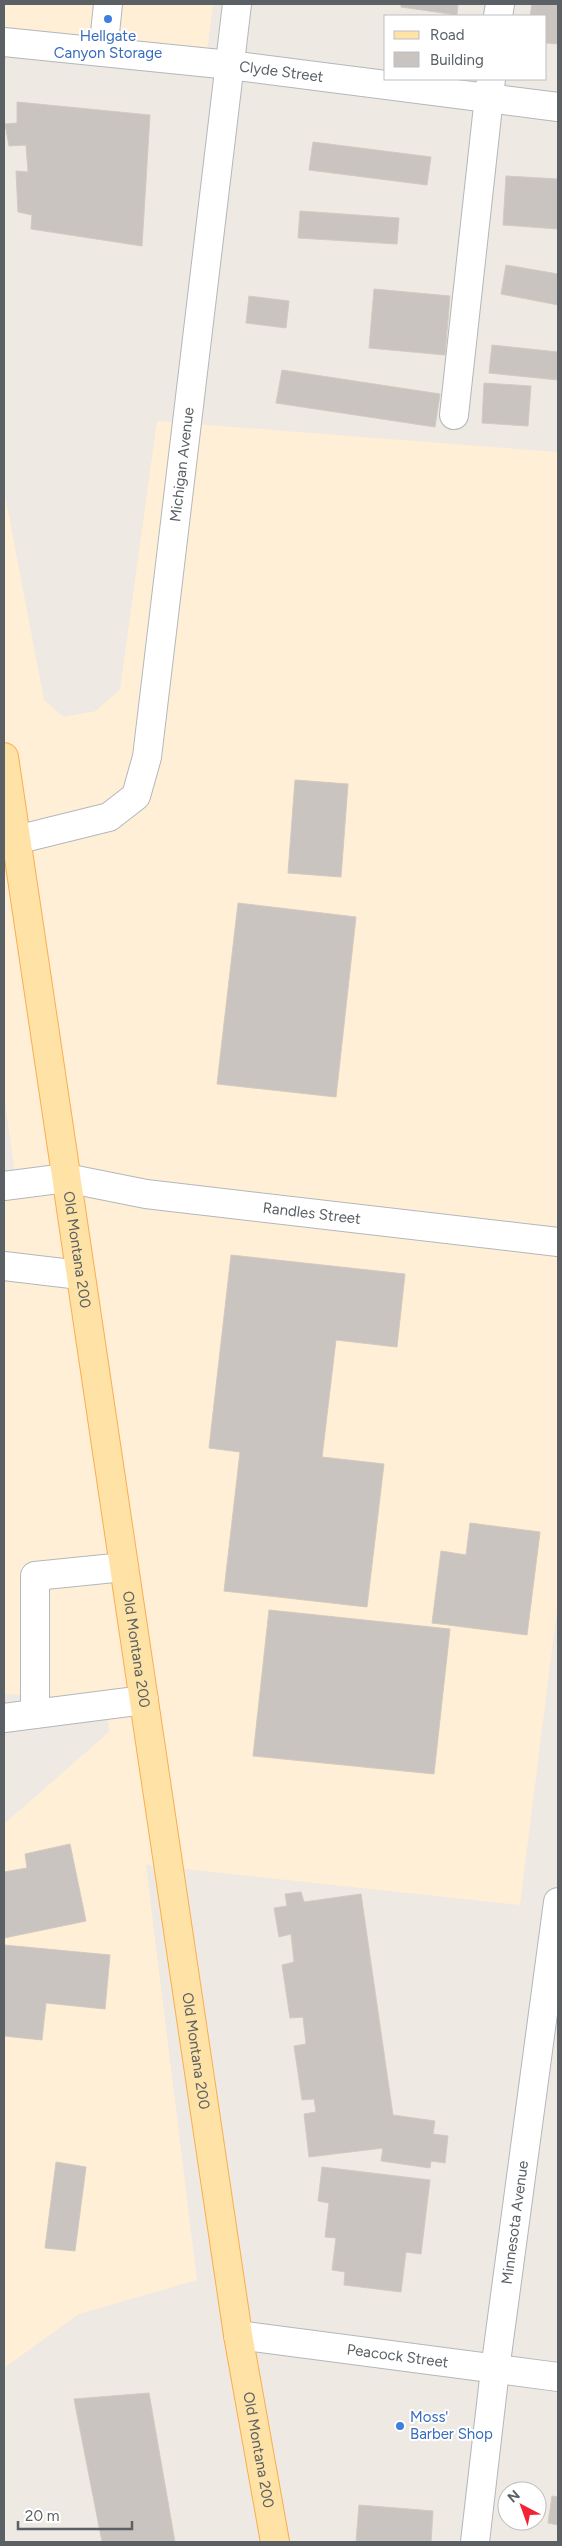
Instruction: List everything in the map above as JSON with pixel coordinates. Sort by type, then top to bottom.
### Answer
[{"type":"main road","name":"Old Montana 200","points":[[4,757],[238,2335],[275,2542]]},
{"type":"street","points":[[103,52],[108,4]]},
{"type":"street","name":"Michigan Avenue","points":[[16,840],[109,817],[136,796],[147,757],[237,4]]},
{"type":"street","name":"Clyde Street","points":[[4,42],[384,79]]},
{"type":"street","name":"Clyde Street","points":[[392,80],[490,89],[558,107]]},
{"type":"street","points":[[454,415],[490,89]]},
{"type":"street","name":"Randles Street","points":[[4,1186],[66,1178],[146,1194],[558,1242]]},
{"type":"street","points":[[4,1266],[80,1275]]},
{"type":"street","points":[[35,1714],[36,1576],[124,1567]]},
{"type":"street","points":[[4,1718],[144,1700]]},
{"type":"street","name":"Minnesota Avenue","points":[[475,2542],[495,2370],[558,1902]]},
{"type":"street","name":"Peacock Street","points":[[238,2335],[558,2378]]},
{"type":"shaded area","name":"Hellgate Canyon Storage","points":[[4,4],[213,4],[207,54],[4,34]]},
{"type":"shaded area","points":[[157,421],[558,452],[558,1602],[520,1905],[146,1865],[197,2280],[79,2314],[4,2368],[4,1824],[109,1732],[106,1698],[4,1694],[4,1176],[15,1174],[4,1095],[4,490],[44,700],[64,717],[96,711],[120,689]]},
{"type":"building","points":[[401,4],[458,4],[457,15],[401,7]]},
{"type":"building","points":[[532,4],[558,5],[558,44],[547,43],[547,15],[530,15]]},
{"type":"building","points":[[17,102],[150,115],[142,246],[31,229],[32,215],[18,212],[16,171],[28,172],[26,145],[9,146],[5,124],[17,123]]},
{"type":"building","points":[[313,142],[431,157],[427,185],[309,170]]},
{"type":"building","points":[[506,176],[558,179],[558,229],[503,225]]},
{"type":"building","points":[[300,211],[399,218],[397,244],[298,238]]},
{"type":"building","points":[[506,265],[558,274],[558,305],[501,294]]},
{"type":"building","points":[[374,289],[450,296],[445,355],[369,348]]},
{"type":"building","points":[[249,296],[289,301],[286,328],[246,323]]},
{"type":"building","points":[[492,345],[558,352],[558,380],[489,373]]},
{"type":"building","points":[[282,370],[440,394],[435,427],[276,403]]},
{"type":"building","points":[[484,383],[531,386],[528,426],[482,423]]},
{"type":"building","points":[[295,780],[348,784],[341,877],[288,873]]},
{"type":"building","points":[[238,903],[356,917],[336,1097],[217,1084]]},
{"type":"building","points":[[231,1255],[405,1274],[397,1347],[336,1340],[322,1457],[384,1464],[367,1607],[224,1591],[240,1452],[209,1448]]},
{"type":"building","points":[[470,1523],[540,1532],[527,1635],[432,1623],[441,1551],[466,1555]]},
{"type":"building","points":[[269,1610],[450,1629],[434,1774],[253,1756]]},
{"type":"building","points":[[70,1844],[86,1921],[4,1938],[4,1872],[27,1868],[25,1854]]},
{"type":"building","points":[[301,1892],[304,1902],[361,1894],[393,2115],[435,2121],[433,2134],[448,2136],[445,2163],[431,2161],[430,2168],[381,2161],[383,2148],[309,2157],[304,2114],[316,2112],[314,2099],[302,2100],[294,2046],[306,2044],[303,2017],[290,2018],[282,1965],[294,1962],[291,1934],[279,1937],[274,1908],[287,1906],[285,1894]]},
{"type":"building","points":[[4,1945],[110,1955],[105,2009],[46,2003],[42,2040],[4,2036]]},
{"type":"building","points":[[56,2162],[86,2167],[75,2251],[45,2248]]},
{"type":"building","points":[[322,2167],[430,2180],[421,2254],[406,2252],[401,2292],[344,2285],[345,2272],[332,2270],[336,2238],[325,2237],[329,2203],[318,2201]]},
{"type":"building","points":[[149,2393],[175,2542],[102,2542],[74,2399]]},
{"type":"building","points":[[552,2496],[558,2497],[558,2525],[548,2523]]},
{"type":"building","points":[[359,2505],[433,2511],[431,2542],[356,2542]]},
{"type":"place","name":"Hellgate Canyon Storage","points":[[108,19]]},
{"type":"place","name":"Moss' Barber Shop","points":[[400,2426]]}]
